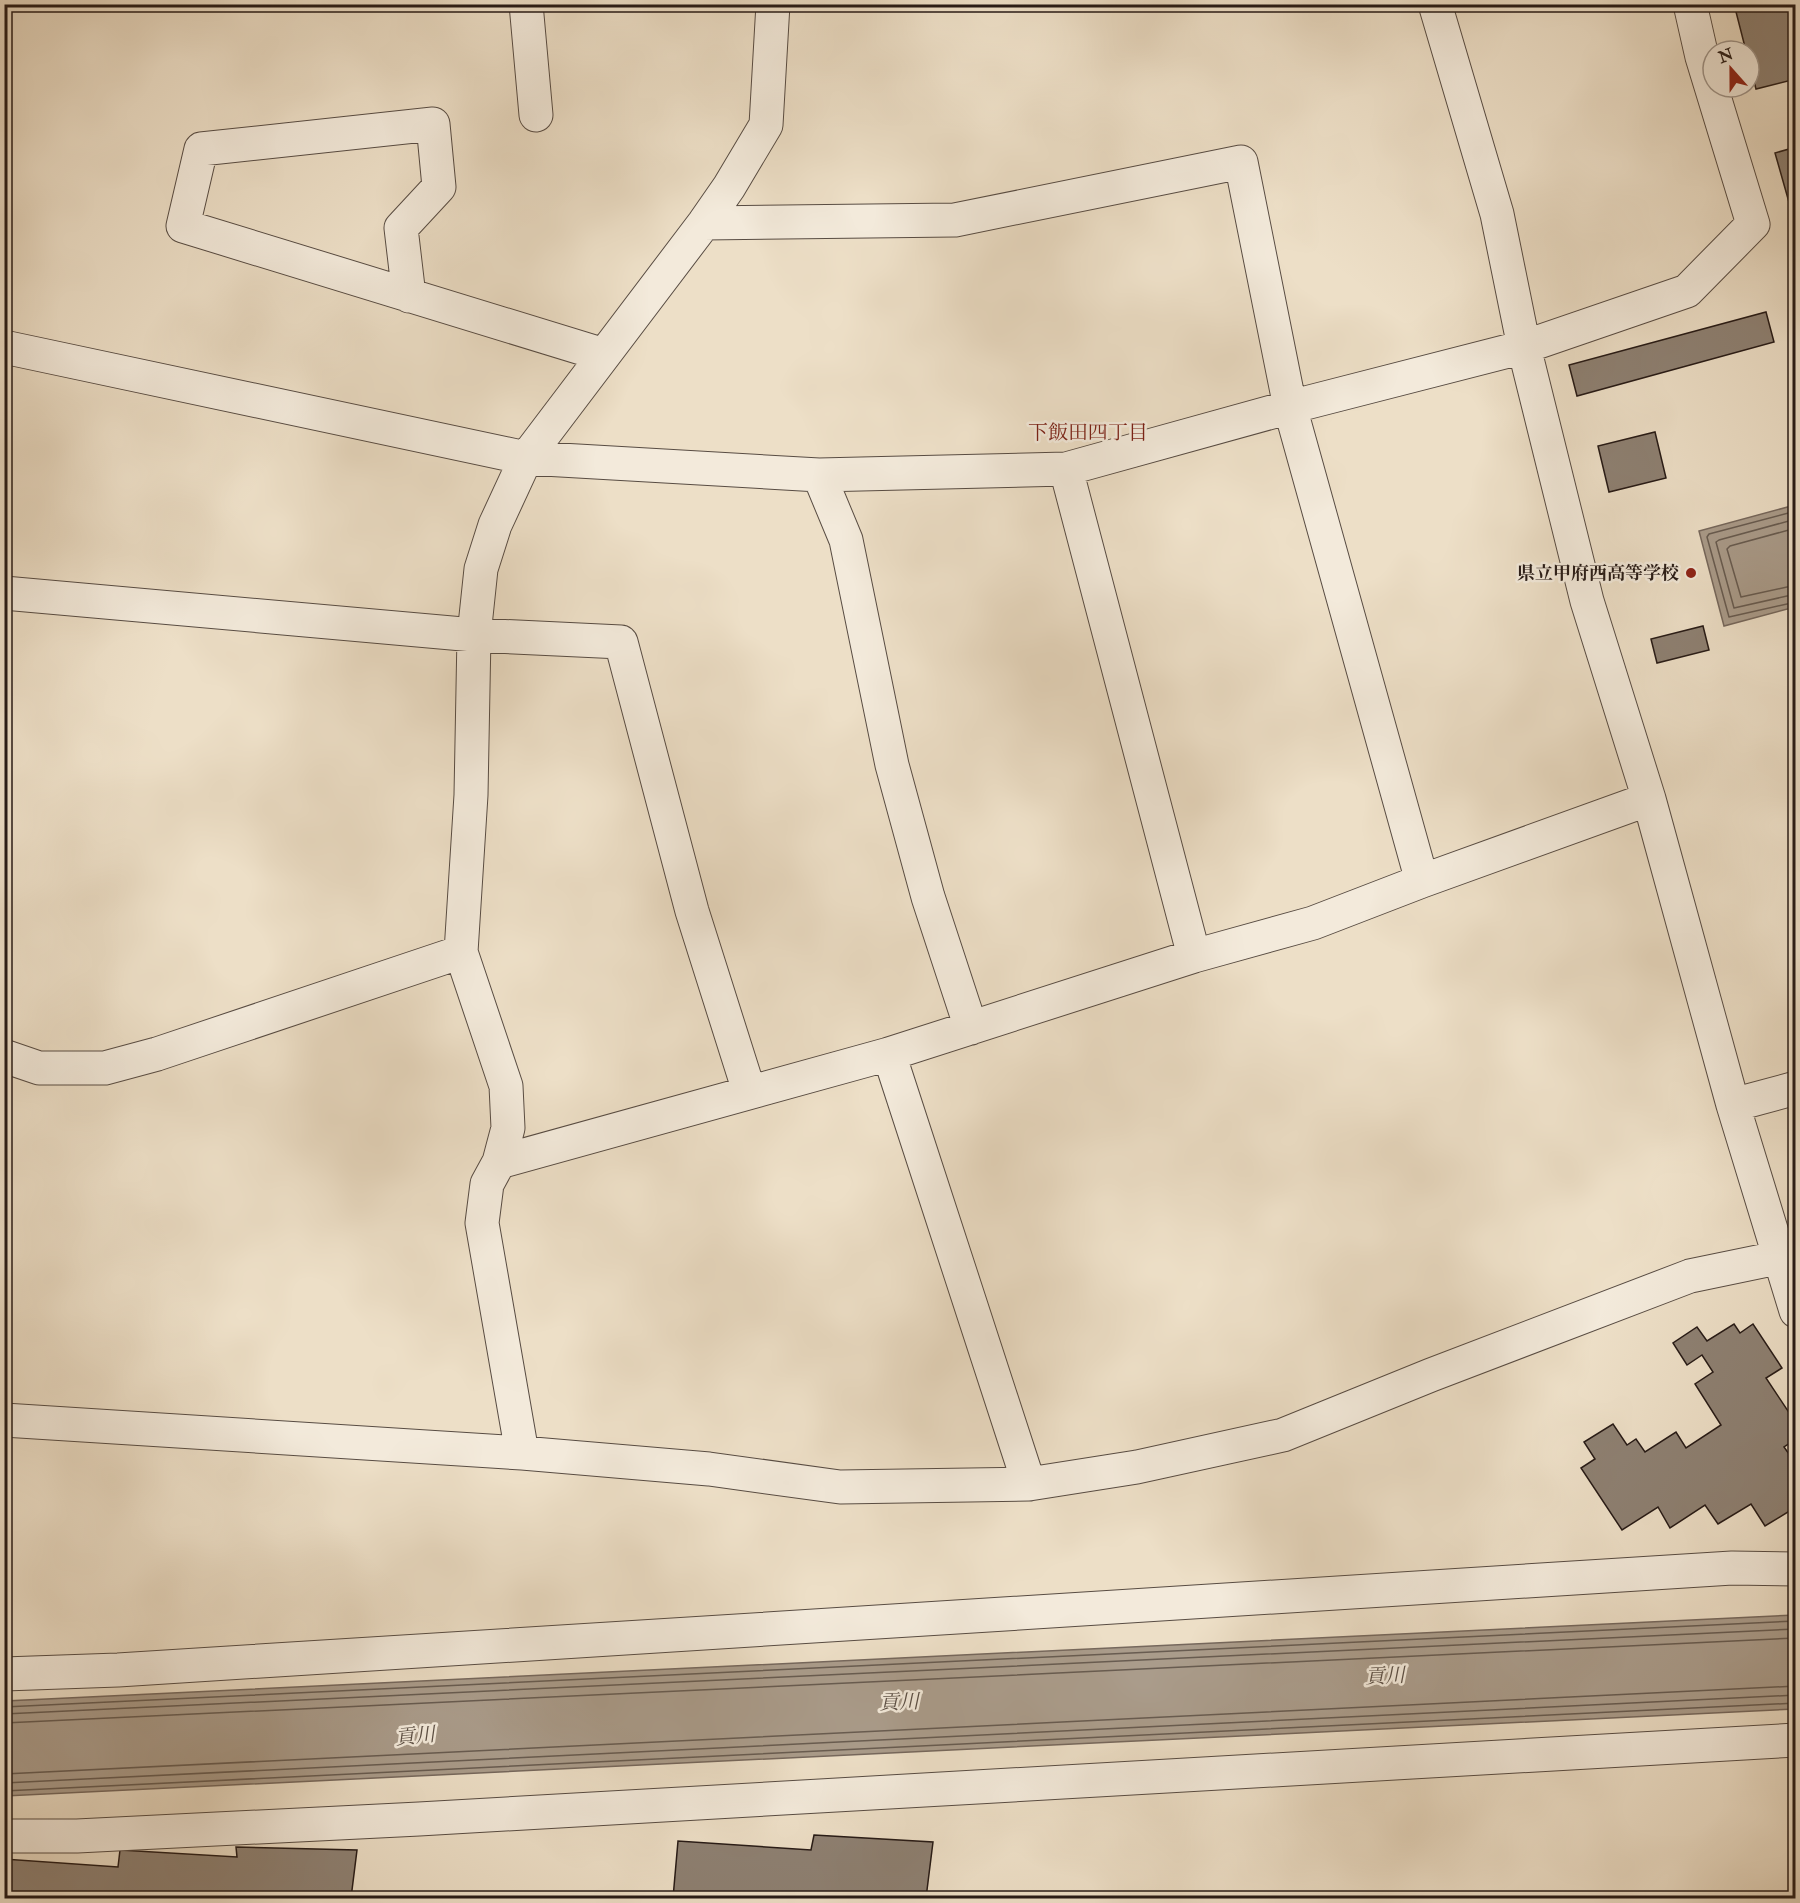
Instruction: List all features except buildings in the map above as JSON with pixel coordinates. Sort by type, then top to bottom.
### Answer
[{"type":"street","points":[[525,4],[536,116]]},
{"type":"street","points":[[522,1453],[482,1223],[487,1184],[499,1162],[508,1128],[506,1086],[461,952],[471,795],[474,635],[481,569],[495,525],[526,458],[704,223],[729,187],[766,125],[773,4]]},
{"type":"street","points":[[1435,4],[1497,214],[1524,346],[1587,601],[1649,799],[1732,1105],[1788,1256],[1796,1311]]},
{"type":"street","points":[[4,347],[526,458],[819,475],[1066,469],[1524,346],[1688,291],[1753,224],[1702,57],[1690,4]]},
{"type":"street","points":[[409,296],[401,228],[439,187],[434,124],[201,148],[183,226],[409,296],[604,355]]},
{"type":"street","points":[[704,223],[955,220],[1241,162],[1290,407],[1422,881]]},
{"type":"street","points":[[1066,469],[1194,956]]},
{"type":"street","points":[[819,475],[846,540],[892,765],[928,897],[971,1028]]},
{"type":"street","points":[[4,593],[474,635],[621,642],[692,911],[749,1091]]},
{"type":"street","points":[[499,1162],[889,1054],[1194,956],[1313,923],[1649,799]]},
{"type":"street","points":[[4,1056],[39,1068],[105,1068],[168,1051],[461,952]]},
{"type":"street","points":[[889,1054],[1029,1484]]},
{"type":"street","points":[[1732,1105],[1796,1088]]},
{"type":"street","points":[[4,1420],[522,1453],[709,1469],[840,1487],[1029,1484],[1137,1467],[1282,1435],[1690,1276],[1788,1256]]},
{"type":"street","points":[[4,1674],[118,1670],[1732,1568],[1796,1569]]},
{"type":"street","points":[[4,1836],[77,1836],[419,1819],[1796,1740]]},
{"type":"water","points":[[1795,505],[1795,607],[1724,626],[1699,531]]},
{"type":"water","name":"貢川","points":[[1795,1615],[1795,1709],[5,1796],[5,1701]]},
{"type":"place","name":"県立甲府西高等学校","points":[[1691,573]]},
{"type":"district","name":"下飯田四丁目","points":[[1088,432]]}]
